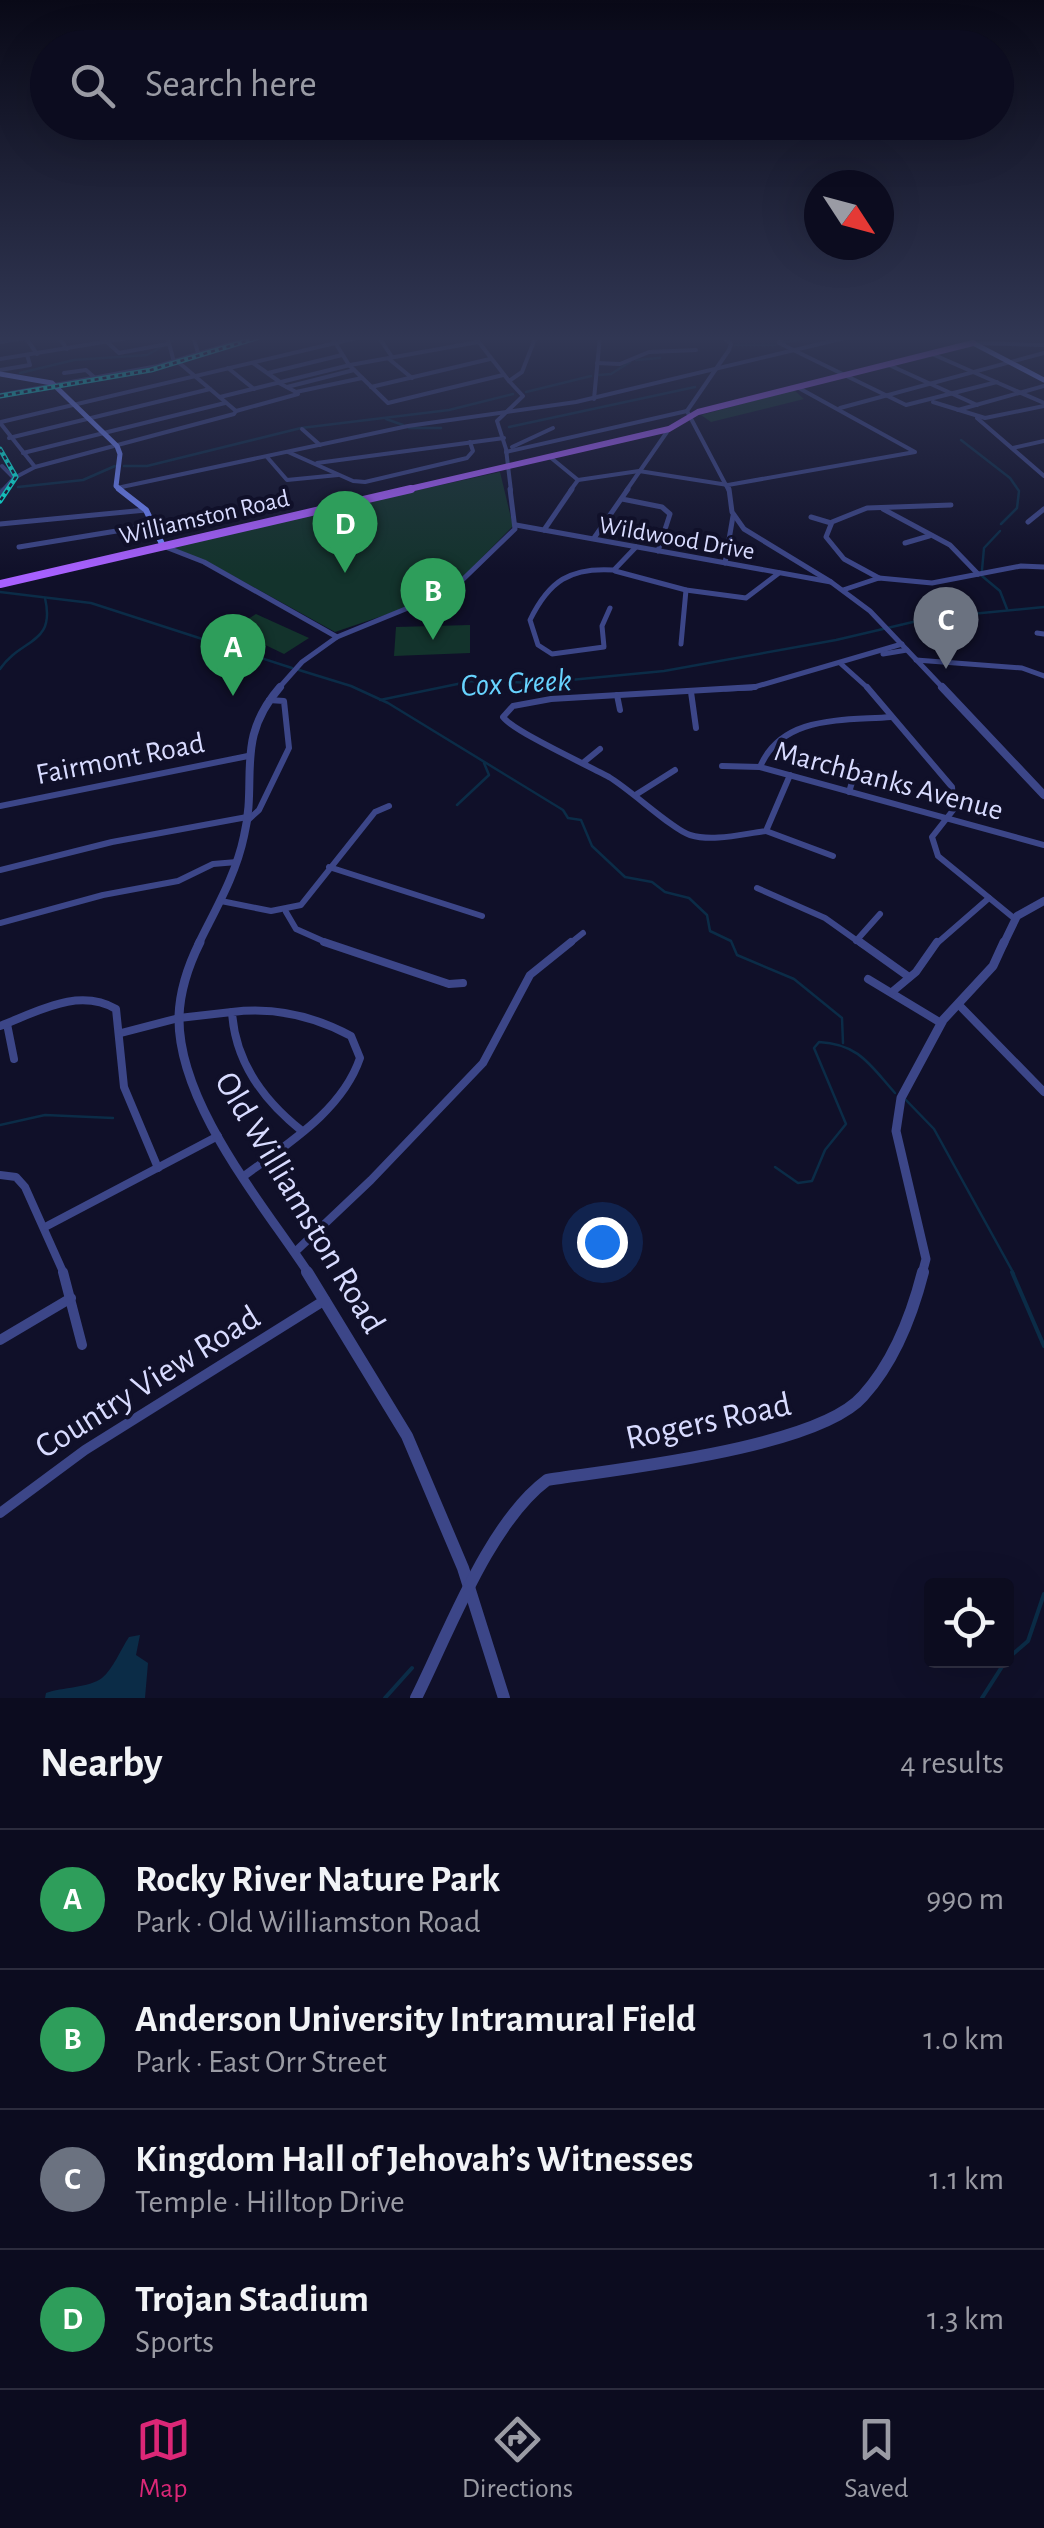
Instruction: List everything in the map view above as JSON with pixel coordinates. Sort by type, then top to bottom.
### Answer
[{"type":"main road","points":[[84,415],[117,447],[118,488],[146,510],[163,546]]},
{"type":"main road","name":"Williamston Road","points":[[0,584],[669,429],[685,415]]},
{"type":"main road","points":[[678,424],[694,426]]},
{"type":"street","points":[[32,415],[1,423],[35,467]]},
{"type":"street","points":[[10,438],[103,415]]},
{"type":"street","points":[[22,453],[174,415]]},
{"type":"street","points":[[4,491],[14,478],[35,467],[228,415]]},
{"type":"street","points":[[118,488],[408,426],[504,415]]},
{"type":"street","points":[[506,450],[672,415]]},
{"type":"street","points":[[689,415],[728,485],[733,516],[725,564]]},
{"type":"street","points":[[550,457],[578,480],[642,471],[728,485],[915,452],[852,415]]},
{"type":"street","points":[[970,415],[1044,476]]},
{"type":"street","points":[[975,417],[1011,415]]},
{"type":"street","points":[[500,416],[496,423],[504,438],[516,524]]},
{"type":"street","points":[[506,450],[553,428]]},
{"type":"street","points":[[302,429],[320,445]]},
{"type":"street","points":[[593,539],[669,429]]},
{"type":"street","points":[[313,463],[504,438]]},
{"type":"street","points":[[1012,448],[1044,440]]},
{"type":"street","points":[[288,452],[358,482],[467,458],[473,452],[470,442]]},
{"type":"street","points":[[267,457],[287,480],[339,475]]},
{"type":"street","points":[[2,466],[14,478]]},
{"type":"street","points":[[544,530],[578,480]]},
{"type":"street","points":[[622,500],[662,507],[670,514],[658,551]]},
{"type":"street","points":[[879,578],[835,552],[826,538],[831,523],[852,511],[951,504]]},
{"type":"street","points":[[882,508],[956,550],[978,574]]},
{"type":"street","points":[[1028,522],[1044,509]]},
{"type":"street","points":[[0,524],[146,510]]},
{"type":"street","points":[[733,516],[744,528],[843,590],[885,626],[1044,796]]},
{"type":"street","points":[[811,518],[831,523]]},
{"type":"street","name":"Wildwood Drive","points":[[516,524],[776,575],[831,582]]},
{"type":"street","name":"Old Williamston Road","points":[[504,1698],[470,1590],[406,1436],[190,1082],[179,1018],[186,970],[238,862],[247,819],[248,756],[259,717],[269,700],[302,662],[337,637],[442,596],[506,542],[516,524]]},
{"type":"street","points":[[19,547],[153,526]]},
{"type":"street","points":[[905,543],[930,535]]},
{"type":"street","points":[[163,546],[204,562],[337,637]]},
{"type":"street","points":[[614,570],[636,547]]},
{"type":"street","points":[[843,590],[879,578],[932,582],[1021,566],[1044,567]]},
{"type":"street","points":[[610,608],[602,626],[604,647],[552,654],[538,645],[530,620],[536,605],[562,574],[582,568],[614,570],[686,590],[746,598],[776,575]]},
{"type":"street","points":[[681,644],[686,590]]},
{"type":"street","points":[[833,856],[766,831],[690,836],[675,828],[637,794],[584,762],[510,728],[504,721],[506,711],[537,701],[751,688],[904,647]]},
{"type":"street","points":[[916,660],[1022,668],[1044,676]]},
{"type":"street","points":[[840,663],[892,716],[952,787],[956,805],[949,820],[936,831],[934,849],[1015,919],[1044,901]]},
{"type":"street","points":[[691,692],[696,728]]},
{"type":"street","points":[[617,695],[620,710]]},
{"type":"street","points":[[0,870],[112,842],[247,819],[260,810],[289,748],[284,702],[269,700]]},
{"type":"street","points":[[760,767],[767,748],[791,729],[892,716]]},
{"type":"street","points":[[584,762],[600,750]]},
{"type":"street","name":"Fairmont Road","points":[[0,806],[248,756]]},
{"type":"street","name":"Marchbanks Avenue","points":[[722,766],[760,767],[1044,845]]},
{"type":"street","points":[[849,792],[857,766]]},
{"type":"street","points":[[637,794],[675,770]]},
{"type":"street","points":[[766,831],[790,775]]},
{"type":"street","points":[[221,900],[286,912],[301,905],[375,812],[388,806]]},
{"type":"street","points":[[0,924],[103,895],[178,881],[213,864],[238,862]]},
{"type":"street","points":[[329,867],[482,916]]},
{"type":"street","points":[[758,888],[825,918],[910,978]]},
{"type":"street","points":[[892,992],[910,978],[938,941],[988,898]]},
{"type":"street","points":[[286,912],[296,929],[311,938],[448,984],[463,983]]},
{"type":"street","points":[[856,941],[880,914]]},
{"type":"street","name":"Rogers Road","points":[[416,1698],[512,1511],[547,1480],[722,1452],[772,1440],[834,1417],[862,1398],[873,1385],[894,1350],[924,1270],[925,1249],[901,1161],[896,1118],[901,1098],[942,1024],[993,966],[1015,919]]},
{"type":"street","points":[[295,1252],[376,1175],[483,1062],[524,983],[583,933]]},
{"type":"street","points":[[868,979],[942,1024]]},
{"type":"street","points":[[14,1059],[4,1025],[92,998],[116,1009],[124,1086],[158,1168]]},
{"type":"street","points":[[960,1006],[1044,1092]]},
{"type":"street","points":[[121,1033],[179,1018],[278,1009],[347,1034],[359,1046],[362,1057],[356,1078],[302,1131],[244,1176]]},
{"type":"street","points":[[232,1012],[234,1042],[277,1111],[302,1131]]},
{"type":"street","points":[[47,1226],[220,1135]]},
{"type":"street","points":[[0,1175],[16,1177],[47,1226],[82,1326],[82,1345]]},
{"type":"street","points":[[0,1340],[72,1298]]},
{"type":"street","name":"Country View Road","points":[[0,1512],[85,1450],[326,1300]]},
{"type":"green space","points":[[701,415],[738,415],[711,422]]},
{"type":"green space","points":[[500,472],[513,526],[458,582],[438,597],[335,632],[208,562],[163,546]]},
{"type":"green space","points":[[256,614],[309,638],[284,654],[232,629]]},
{"type":"green space","points":[[470,625],[470,653],[394,656],[396,627]]},
{"type":"water","points":[[140,1635],[136,1655],[148,1663],[145,1698],[45,1698],[46,1693],[102,1678],[129,1637]]},
{"type":"waterway","points":[[124,466],[147,466],[301,428],[406,415]]},
{"type":"waterway","points":[[509,427],[564,415]]},
{"type":"waterway","points":[[386,419],[403,425]]},
{"type":"waterway","points":[[409,428],[441,428]]},
{"type":"waterway","points":[[961,440],[1010,478],[1019,491],[1017,508],[1001,524]]},
{"type":"waterway","points":[[18,487],[83,480],[115,466]]},
{"type":"waterway","points":[[0,489],[11,488]]},
{"type":"waterway","points":[[982,570],[984,548],[1000,531]]},
{"type":"waterway","points":[[982,576],[1000,591],[1007,609]]},
{"type":"waterway","name":"Cox Creek","points":[[0,592],[91,603],[292,668]]},
{"type":"waterway","points":[[0,669],[41,633],[46,625],[45,598]]},
{"type":"waterway","name":"Cox Creek","points":[[381,700],[472,681],[539,683],[664,671],[836,640],[930,618],[1044,607]]},
{"type":"waterway","name":"Cox Creek","points":[[299,670],[381,700]]},
{"type":"waterway","points":[[381,700],[563,810],[568,818],[581,820],[592,846],[625,877],[652,882],[665,892],[689,898],[707,915],[710,931],[731,941],[737,955],[794,979],[842,1018],[843,1043]]},
{"type":"waterway","points":[[457,805],[489,775],[484,763]]},
{"type":"waterway","points":[[775,1167],[798,1183],[812,1181],[825,1150],[846,1124],[814,1048],[819,1042],[854,1052],[895,1093]]},
{"type":"waterway","points":[[905,1099],[934,1129],[1014,1274]]},
{"type":"waterway","points":[[0,1125],[45,1115],[113,1118]]},
{"type":"waterway","points":[[1012,1272],[1044,1346]]},
{"type":"waterway","points":[[1014,1653],[1028,1641],[1044,1594]]},
{"type":"waterway","points":[[385,1698],[412,1668]]},
{"type":"waterway","points":[[982,1698],[1001,1668]]},
{"type":"railway","points":[[0,449],[16,477],[0,501]]},
{"type":"place","name":"Trojan Stadium","points":[[345,573]]},
{"type":"place","name":"Anderson University Intramural Field","points":[[433,640]]},
{"type":"place","name":"Kingdom Hall of Jehovah’s Witnesses","points":[[946,669]]},
{"type":"place","name":"Rocky River Nature Park","points":[[233,696]]}]
